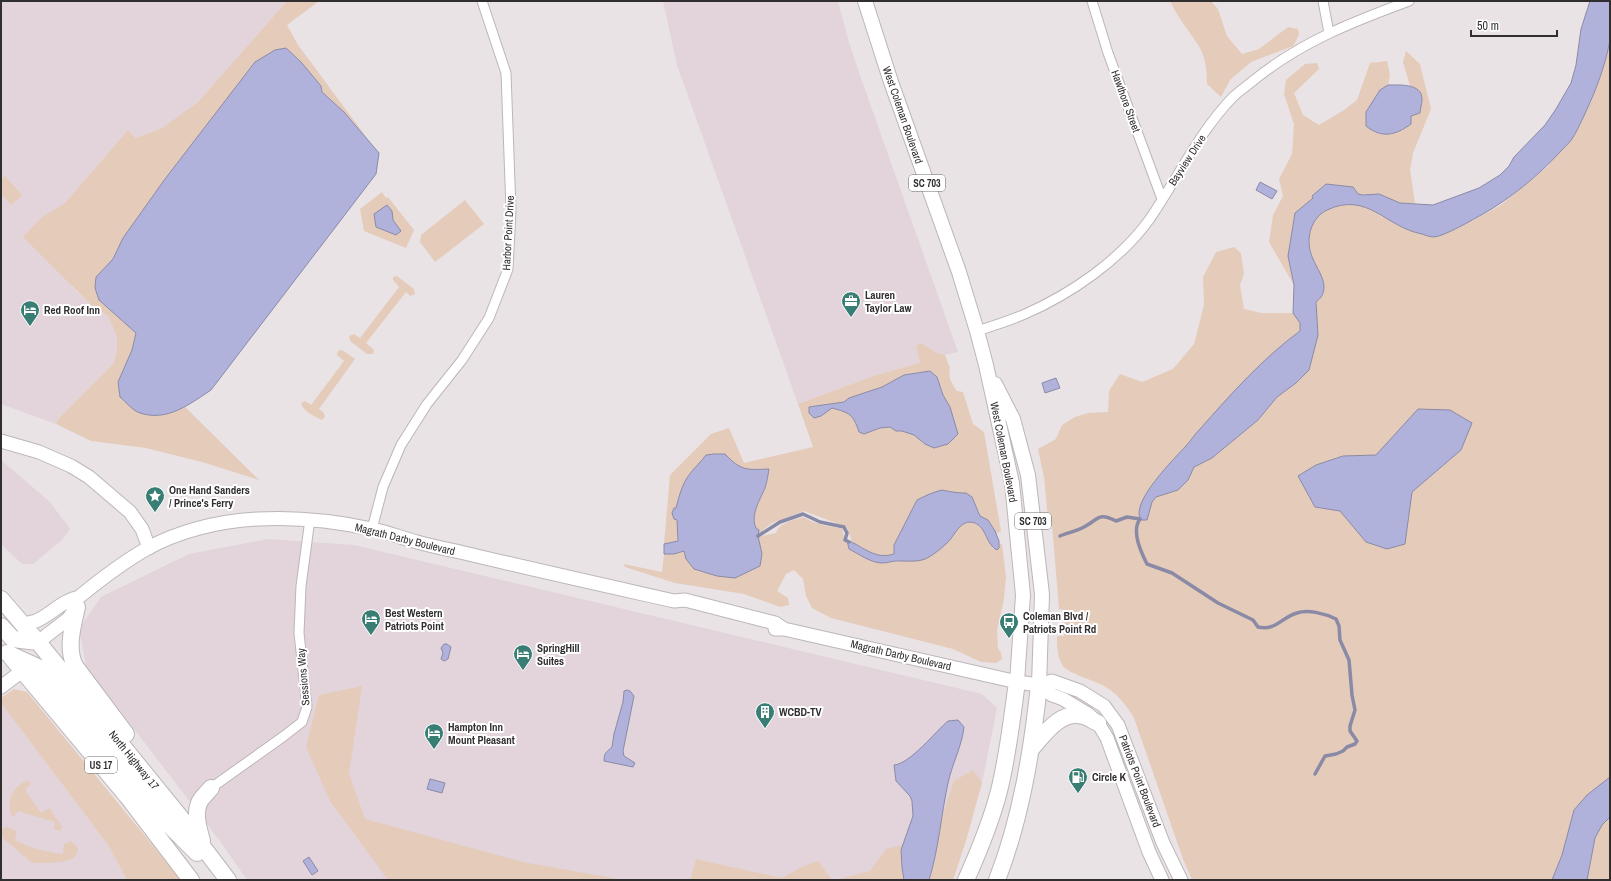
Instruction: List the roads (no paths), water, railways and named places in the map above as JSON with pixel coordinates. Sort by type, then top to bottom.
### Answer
[{"type":"highway","name":"US 17","points":[[1,599],[38,642]]},
{"type":"highway","points":[[78,602],[71,634],[72,659],[75,666],[144,760],[152,782]]},
{"type":"highway","points":[[1,626],[13,639],[38,642]]},
{"type":"highway","name":"North Highway 17","points":[[38,642],[152,782],[203,847],[226,880]]},
{"type":"highway","points":[[3,652],[40,668],[164,820],[226,880]]},
{"type":"highway","name":"US 17","points":[[3,652],[22,671],[127,796],[191,880]]},
{"type":"highway","name":"SC 703","points":[[966,880],[981,847],[999,791],[1009,741],[1017,682]]},
{"type":"highway","name":"SC 703","points":[[997,880],[1005,859],[1018,812],[1032,748],[1039,685]]},
{"type":"highway","points":[[1032,748],[1054,724],[1062,718],[1083,716],[1098,723]]},
{"type":"highway","points":[[203,847],[196,819],[197,811],[199,802],[211,788]]},
{"type":"main road","name":"West Coleman Boulevard","points":[[865,1],[891,82],[958,272],[986,365],[1013,491],[1023,594],[1017,682]]},
{"type":"main road","name":"West Coleman Boulevard","points":[[986,365],[1013,419],[1028,475],[1042,594],[1039,685]]},
{"type":"main road","points":[[1,441],[39,452],[71,466],[89,477],[130,512],[142,529],[149,548]]},
{"type":"main road","name":"Magrath Darby Boulevard","points":[[38,642],[68,619],[78,602],[125,562],[149,548],[191,530],[253,519],[310,519],[372,529],[417,542],[674,601],[685,600],[774,623],[784,629],[1017,682],[1039,685]]},
{"type":"main road","name":"Magrath Darby Boulevard","points":[[24,624],[37,620],[70,599],[78,602]]},
{"type":"main road","points":[[1,687],[22,671]]},
{"type":"main road","name":"Patriots Point Boulevard","points":[[1039,685],[1052,681],[1080,691],[1104,706],[1118,725],[1163,843],[1181,880]]},
{"type":"main road","name":"Patriots Point Boulevard","points":[[1039,685],[1052,696],[1077,706],[1098,723],[1107,738],[1149,852],[1162,880]]},
{"type":"street","name":"Harbor Point Drive","points":[[372,529],[383,487],[401,445],[427,404],[462,360],[489,318],[508,269],[511,210],[506,73],[482,1]]},
{"type":"street","name":"Hawthore Street","points":[[1092,1],[1108,52],[1162,200]]},
{"type":"street","points":[[1324,1],[1328,33]]},
{"type":"street","name":"Bayview Drive","points":[[977,331],[1024,314],[1048,303],[1084,281],[1119,254],[1131,243],[1149,219],[1209,126],[1233,97],[1273,64],[1328,33],[1409,1]]},
{"type":"street","name":"Sessions Way","points":[[211,788],[302,722],[307,707],[299,633],[302,586],[310,519]]},
{"type":"water","points":[[1590,1],[1610,1],[1610,40],[1595,91],[1577,130],[1569,142],[1543,170],[1514,194],[1483,214],[1439,236],[1431,237],[1409,230],[1365,207],[1341,205],[1321,214],[1313,225],[1309,238],[1309,245],[1313,259],[1322,277],[1324,287],[1322,296],[1316,302],[1318,335],[1309,370],[1296,383],[1277,397],[1258,420],[1212,458],[1194,467],[1188,480],[1178,490],[1156,497],[1152,502],[1147,520],[1141,520],[1139,512],[1141,503],[1147,492],[1164,470],[1248,377],[1273,353],[1300,331],[1300,323],[1293,313],[1294,285],[1288,256],[1295,213],[1313,198],[1312,196],[1326,184],[1353,187],[1358,194],[1379,194],[1400,203],[1433,205],[1479,188],[1500,175],[1509,166],[1514,157],[1545,125],[1571,83],[1576,65],[1581,29]]},
{"type":"water","points":[[286,48],[301,62],[321,86],[322,92],[344,112],[379,153],[376,174],[211,390],[186,406],[169,413],[150,415],[137,412],[120,397],[118,382],[132,350],[136,333],[99,300],[95,288],[96,277],[113,259],[123,238],[165,179],[255,62],[275,50]]},
{"type":"water","points":[[1388,85],[1404,85],[1419,90],[1422,102],[1420,113],[1411,116],[1411,124],[1400,131],[1383,134],[1378,133],[1366,126],[1366,112],[1380,90]]},
{"type":"water","points":[[1260,182],[1277,191],[1272,199],[1256,190]]},
{"type":"water","points":[[387,205],[392,211],[393,220],[401,231],[396,235],[376,227],[374,214]]},
{"type":"water","points":[[930,371],[937,377],[943,395],[950,407],[958,434],[948,444],[934,448],[925,444],[914,435],[902,431],[896,431],[890,427],[880,428],[864,434],[859,432],[855,421],[850,415],[832,408],[821,416],[814,418],[809,413],[809,407],[844,402],[849,398],[882,387],[904,375]]},
{"type":"water","points":[[1056,378],[1060,388],[1045,393],[1042,383]]},
{"type":"water","points":[[1418,409],[1450,410],[1472,423],[1461,450],[1412,492],[1405,544],[1387,549],[1366,542],[1340,511],[1315,507],[1298,476],[1316,465],[1343,456],[1376,455]]},
{"type":"water","points":[[725,454],[736,464],[745,468],[769,469],[766,486],[756,508],[754,518],[756,528],[759,530],[758,536],[762,554],[760,566],[735,578],[717,576],[694,569],[686,559],[684,551],[674,554],[664,554],[664,544],[678,541],[677,520],[674,519],[672,513],[674,508],[676,508],[684,482],[706,455]]},
{"type":"water","points":[[942,490],[966,493],[972,497],[980,516],[988,520],[995,531],[999,541],[999,548],[997,550],[993,548],[979,525],[970,522],[965,523],[958,528],[945,545],[931,556],[922,560],[878,563],[869,560],[849,549],[847,540],[875,554],[894,554],[894,545],[917,500]]},
{"type":"water","points":[[444,644],[451,647],[448,659],[444,661],[441,659],[443,653],[441,648]]},
{"type":"water","points":[[627,690],[634,696],[623,751],[624,756],[635,763],[633,767],[604,761],[605,754],[612,747],[623,702],[624,691]]},
{"type":"water","points":[[958,720],[964,727],[963,734],[948,783],[935,856],[929,880],[904,880],[901,850],[913,816],[912,801],[910,796],[896,781],[894,765],[908,759],[948,721]]},
{"type":"water","points":[[1610,777],[1610,817],[1602,825],[1595,838],[1587,880],[1552,880],[1562,855],[1574,810],[1587,795]]},
{"type":"water","points":[[430,779],[445,783],[442,793],[427,789]]},
{"type":"water","points":[[309,857],[318,871],[312,875],[303,861]]},
{"type":"waterway","points":[[758,536],[780,522],[803,514],[820,522],[844,527],[847,533],[845,540],[849,542]]},
{"type":"waterway","points":[[1060,536],[1081,528],[1102,517],[1110,518],[1116,521],[1127,517],[1140,519],[1136,529],[1138,542],[1147,564],[1172,573],[1218,603],[1253,620],[1258,627],[1270,627],[1292,615],[1301,612],[1317,613],[1336,619],[1339,626],[1340,640],[1349,660],[1355,710],[1350,731],[1357,741],[1355,744],[1347,747],[1343,751],[1325,756],[1315,774]]},
{"type":"place","name":"Lauren Taylor Law","points":[[851,318]]},
{"type":"place","name":"Red Roof Inn","points":[[30,327]]},
{"type":"place","name":"One Hand Sanders / Prince's Ferry","points":[[155,513]]},
{"type":"place","name":"Best Western Patriots Point","points":[[371,636]]},
{"type":"place","name":"Coleman Blvd / Patriots Point Rd","points":[[1009,639]]},
{"type":"place","name":"SpringHill Suites","points":[[523,671]]},
{"type":"place","name":"WCBD-TV","points":[[765,729]]},
{"type":"place","name":"Hampton Inn Mount Pleasant","points":[[434,750]]},
{"type":"place","name":"Circle K","points":[[1078,794]]}]
